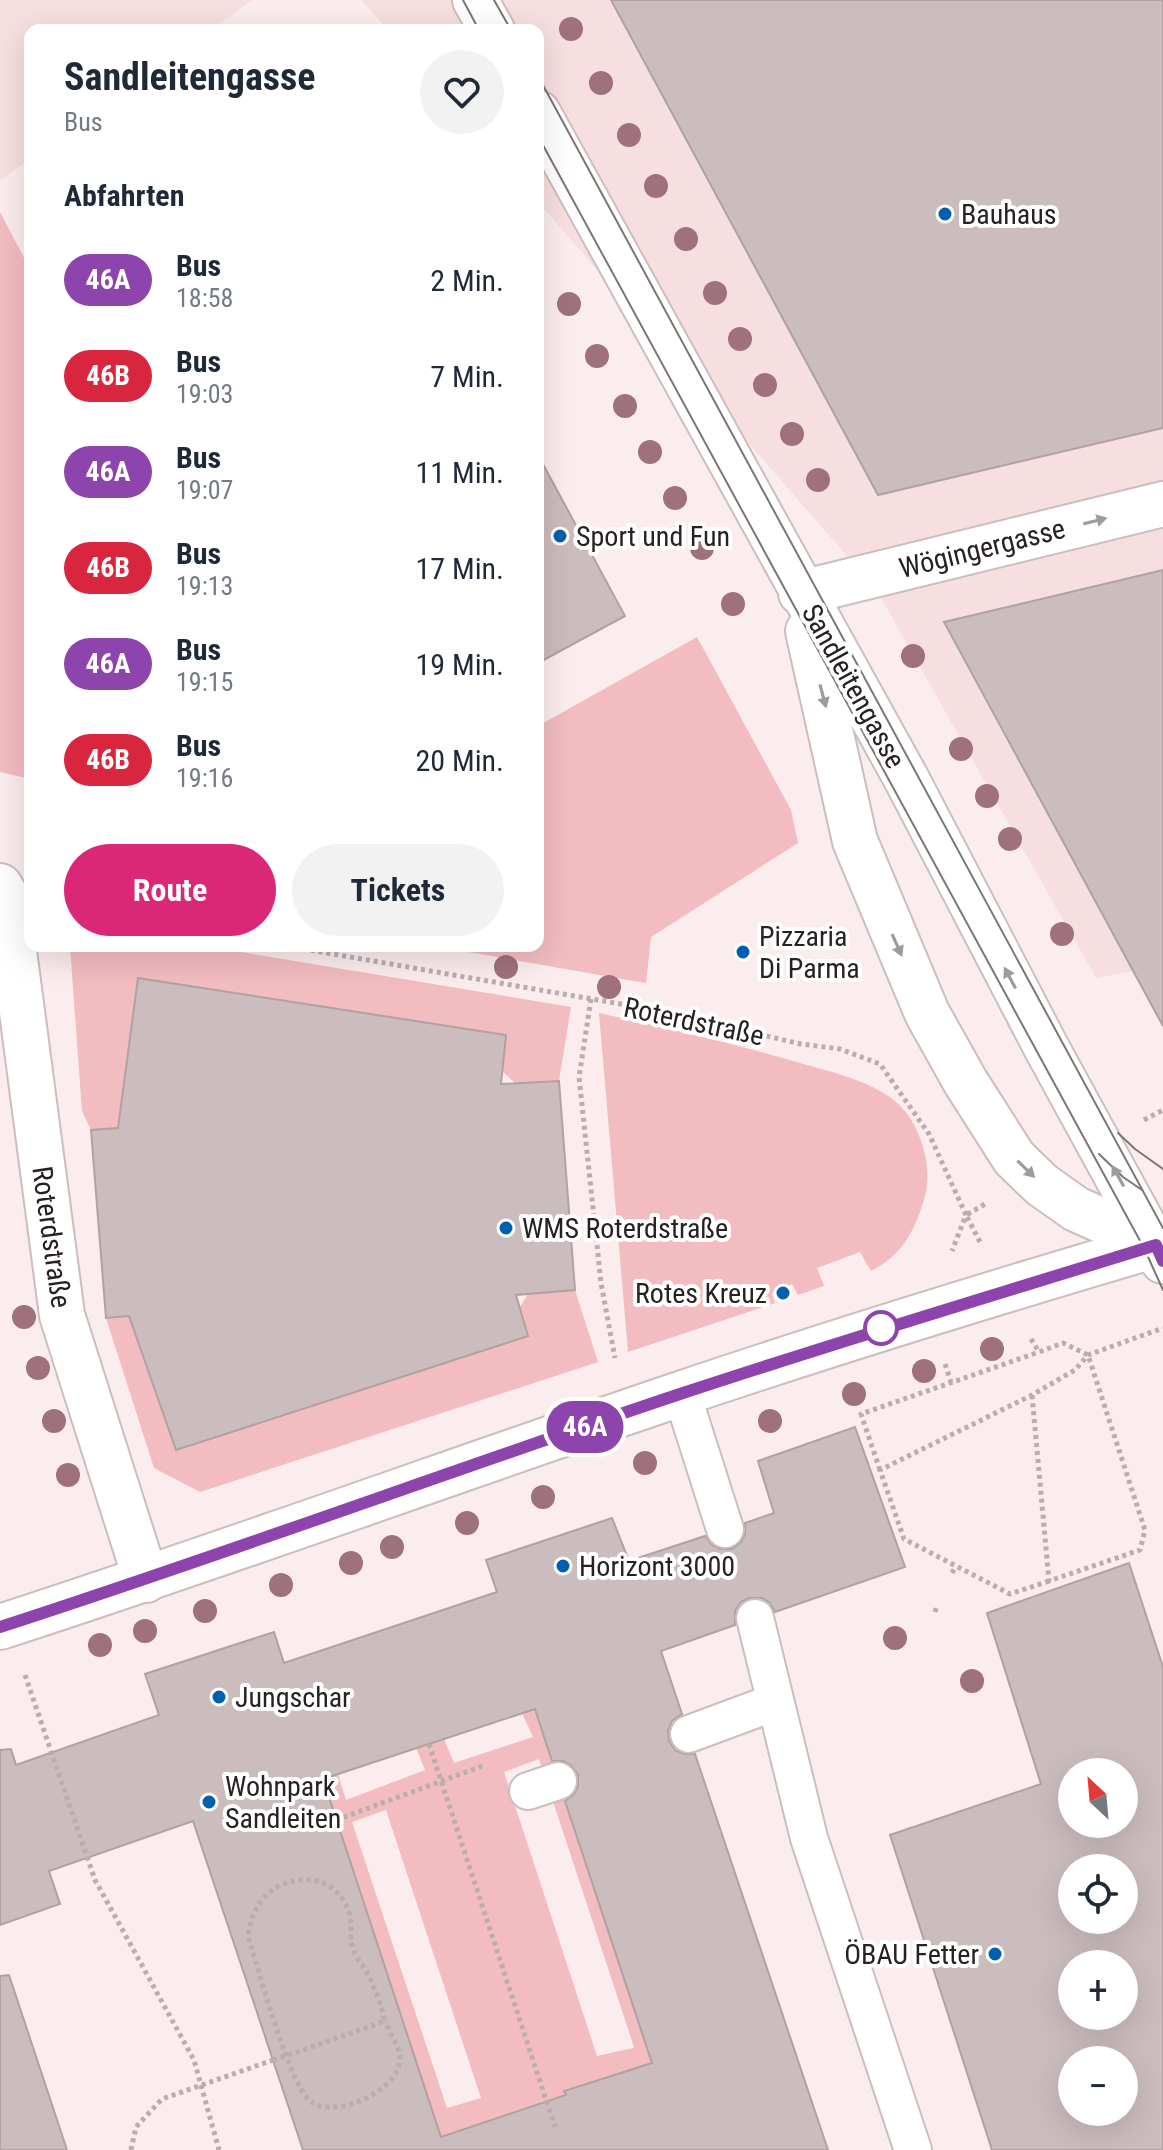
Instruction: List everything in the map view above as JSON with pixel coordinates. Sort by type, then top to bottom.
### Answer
[{"type":"street","points":[[475,0],[489,24]]},
{"type":"street","name":"Sandleitengasse","points":[[544,124],[907,780],[1046,1047],[1159,1253]]},
{"type":"street","name":"Wögingergasse","points":[[801,593],[1163,504]]},
{"type":"street","name":"Sandleitengasse","points":[[801,593],[812,658],[855,841],[927,1013],[965,1081],[1014,1158],[1042,1185],[1076,1209],[1159,1253]]},
{"type":"street","name":"Roterdstraße","points":[[0,886],[7,898],[62,1315],[146,1580]]},
{"type":"street","points":[[4,1625],[146,1580],[881,1328],[1159,1253]]},
{"type":"lane","points":[[682,1394],[725,1529]]},
{"type":"lane","points":[[755,1618],[809,1838],[913,2150]]},
{"type":"lane","points":[[689,1734],[775,1702]]},
{"type":"path","name":"Roterdstraße","points":[[321,952],[655,1010],[801,1044],[840,1049],[880,1064],[929,1134],[966,1215],[948,1260]]},
{"type":"path","points":[[591,999],[579,1077],[601,1283],[617,1367]]},
{"type":"path","points":[[880,1470],[1032,1395],[1075,1370],[1088,1355],[1163,1328]]},
{"type":"path","points":[[1039,1352],[861,1414],[904,1539],[1010,1594],[1140,1550],[1145,1530],[1088,1355]]},
{"type":"path","points":[[1032,1395],[1049,1581]]},
{"type":"path","points":[[952,1573],[956,1566]]},
{"type":"path","points":[[4,1625],[95,1880],[194,2060],[219,2150]]},
{"type":"path","points":[[429,1744],[555,2127]]},
{"type":"path","points":[[336,1820],[486,1764]]},
{"type":"path","points":[[303,1878],[318,1880],[340,1894],[350,1914],[352,1946],[378,1997],[385,2021],[400,2055],[397,2070],[386,2085],[360,2101],[327,2108],[310,2101],[286,2056],[248,1936],[258,1905],[271,1890],[303,1878]]},
{"type":"path","points":[[131,2150],[136,2127],[162,2099],[385,2021]]},
{"type":"shaded area","points":[[0,0],[252,0],[218,24],[24,24],[24,163],[0,180]]},
{"type":"shaded area","points":[[361,0],[1163,0],[1163,954],[1133,971],[1096,978],[876,589],[544,209],[544,24],[383,24]]},
{"type":"shaded area","points":[[0,212],[24,258],[24,778],[0,772]]},
{"type":"shaded area","points":[[697,637],[791,810],[798,843],[651,937],[646,983],[468,952],[544,952],[544,723]]},
{"type":"shaded area","points":[[70,952],[241,952],[571,1007],[559,1081],[515,1083],[502,1071],[506,1035],[122,1128],[91,1130],[82,1111]]},
{"type":"shaded area","points":[[599,1013],[725,1042],[837,1073],[874,1087],[895,1101],[918,1132],[926,1158],[925,1196],[906,1240],[891,1258],[871,1271],[860,1252],[817,1268],[824,1286],[798,1295],[792,1284],[772,1293],[775,1303],[628,1352]]},
{"type":"shaded area","points":[[575,1290],[598,1362],[200,1492],[154,1468],[106,1318],[139,1315],[177,1449],[527,1336],[520,1307],[528,1294]]},
{"type":"shaded area","points":[[535,1709],[652,2063],[565,2091],[574,2121],[533,2106],[455,2132],[446,2150],[322,1779],[338,1774],[346,1800],[425,1770],[416,1748],[444,1739],[454,1763],[533,1737],[522,1713]],"holes":[[[539,1759],[634,2047],[633,2048],[597,2056],[504,1772]],[[386,1810],[481,2098],[447,2108],[352,1822]]]},
{"type":"building","name":"Bauhaus","points":[[611,0],[1163,0],[1163,428],[878,495]]},
{"type":"building","name":"Sport und Fun","points":[[544,466],[625,616],[544,660]]},
{"type":"building","points":[[1163,570],[1163,1026],[944,622]]},
{"type":"building","points":[[138,978],[506,1035],[501,1084],[559,1081],[575,1290],[516,1295],[528,1336],[176,1450],[129,1316],[106,1318],[91,1130],[118,1128]]},
{"type":"building","name":"Wohnpark Sandleiten","points":[[855,1427],[905,1567],[775,1612],[770,1603],[762,1598],[749,1598],[741,1602],[735,1611],[735,1625],[661,1651],[682,1714],[672,1721],[668,1731],[669,1741],[676,1751],[695,1754],[828,2150],[303,2150],[193,1821],[49,1871],[60,1904],[0,1925],[0,1750],[11,1749],[16,1765],[159,1715],[145,1674],[274,1632],[284,1663],[497,1592],[486,1560],[612,1518],[629,1561],[705,1536],[720,1549],[732,1549],[745,1534],[745,1523],[774,1513],[758,1461]],"holes":[[[535,1709],[552,1761],[571,1765],[578,1775],[578,1786],[565,1801],[652,2063],[564,2091],[566,2095],[441,2137],[323,1779]]]},
{"type":"building","points":[[1129,1563],[1163,1667],[1163,2150],[992,2150],[890,1835],[1041,1784],[987,1613]]},
{"type":"building","points":[[9,1975],[67,2150],[0,2150],[0,1976]]},
{"type":"tram line","points":[[463,0],[476,24]]},
{"type":"tram line","points":[[494,0],[508,24]]},
{"type":"tram line","points":[[544,87],[1163,1228]]},
{"type":"tram line","points":[[544,147],[1144,1248],[1163,1290]]},
{"type":"tram line","points":[[1118,1133],[1163,1169]]},
{"type":"tram line","points":[[1099,1154],[1142,1190]]},
{"type":"bus line","name":"46A","points":[[0,1627],[146,1580],[881,1328],[1156,1245],[1163,1261]]},
{"type":"place","name":"Bauhaus","points":[[945,214]]},
{"type":"place","name":"Sport und Fun","points":[[560,536]]},
{"type":"place","name":"Pizzaria Di Parma","points":[[743,952]]},
{"type":"place","name":"WMS Roterdstraße","points":[[506,1228]]},
{"type":"place","name":"Rotes Kreuz","points":[[783,1293]]},
{"type":"place","name":"Horizont 3000","points":[[563,1566]]},
{"type":"place","name":"Jungschar","points":[[219,1697]]},
{"type":"place","name":"Wohnpark Sandleiten","points":[[209,1802]]},
{"type":"place","name":"ÖBAU Fetter","points":[[995,1954]]}]
